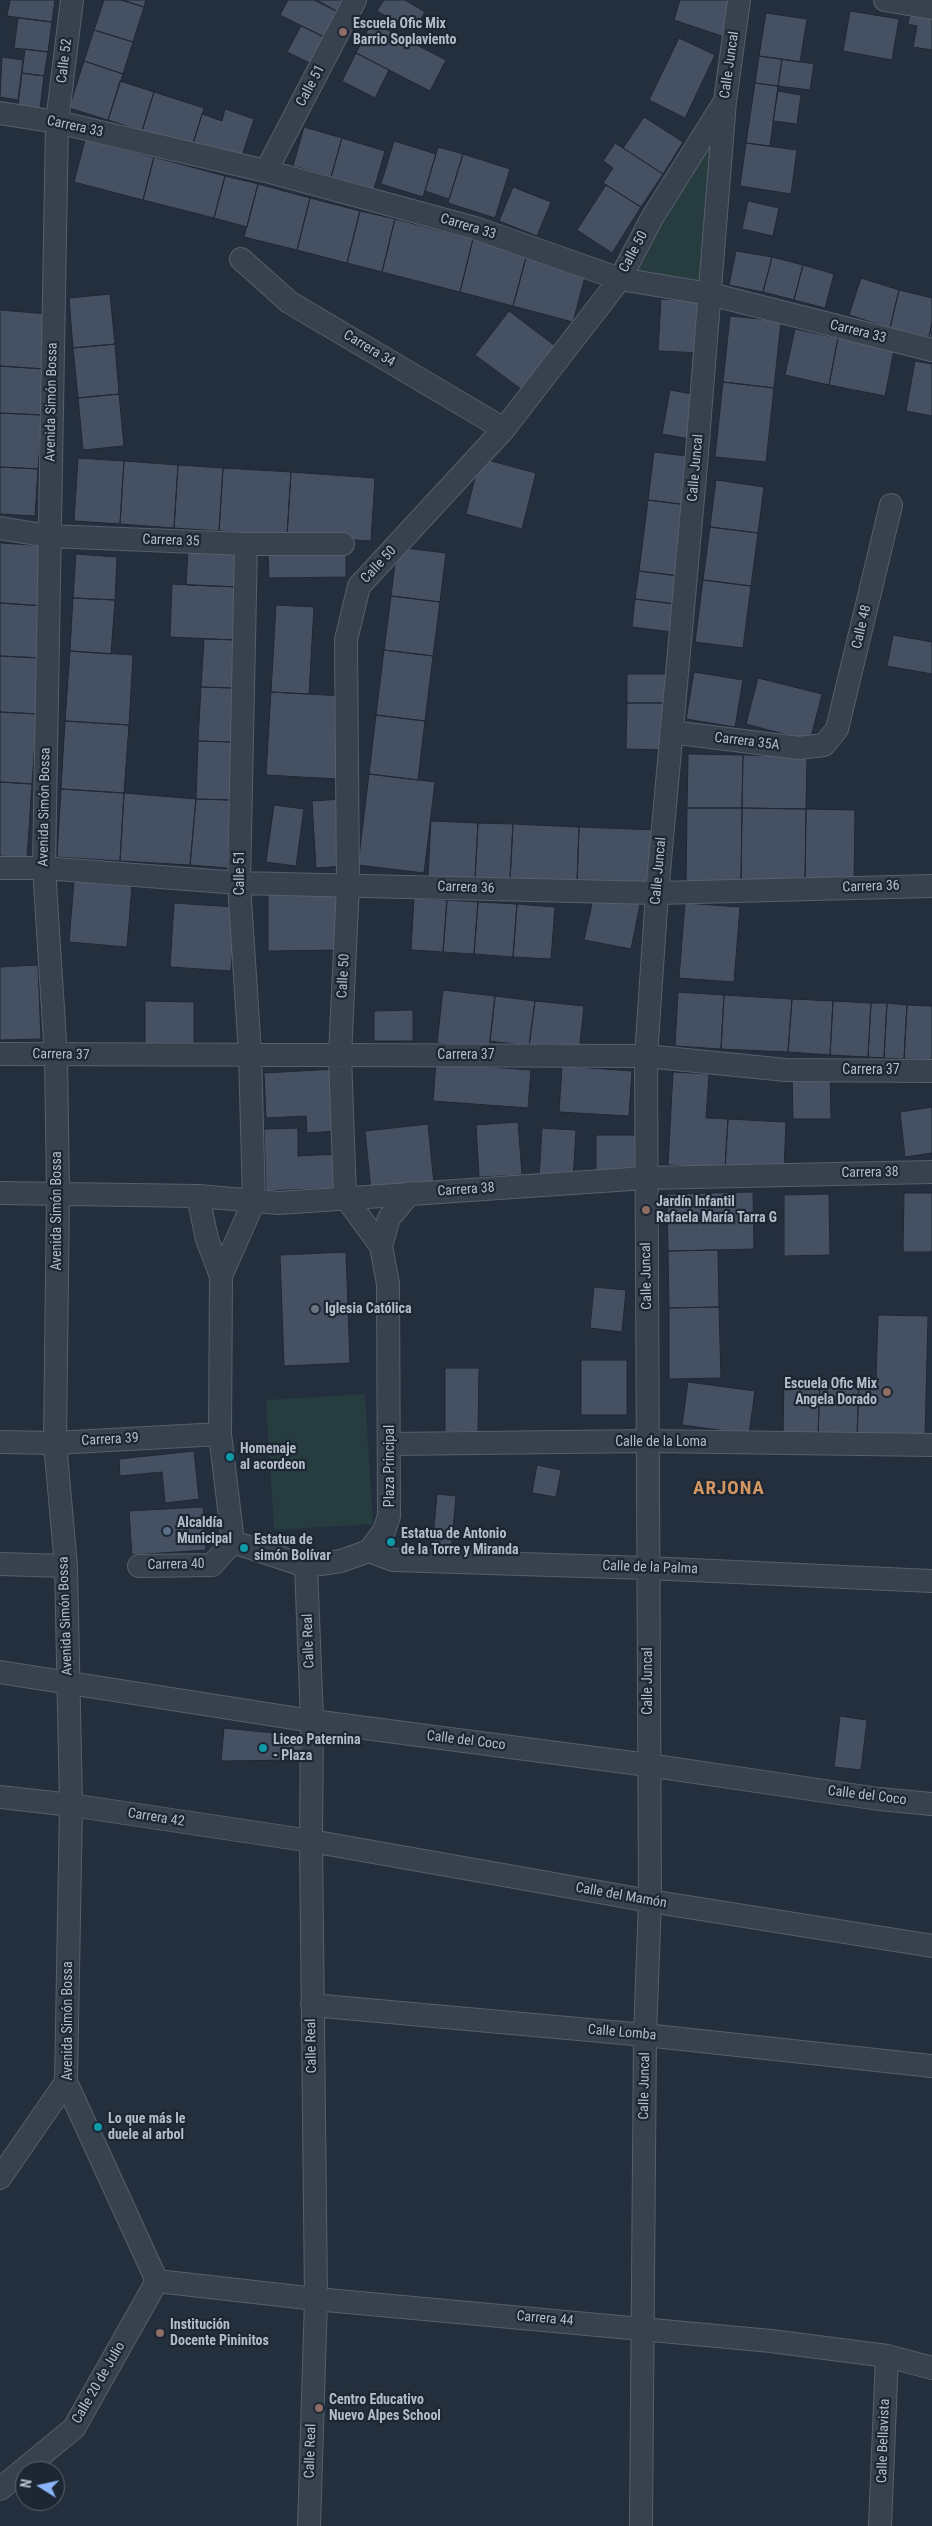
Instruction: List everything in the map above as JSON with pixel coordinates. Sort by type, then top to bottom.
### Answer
[{"type":"street","name":"Calle 52","points":[[57,122],[72,0]]},
{"type":"street","name":"Calle 51","points":[[266,171],[355,0]]},
{"type":"street","name":"Calle Juncal","points":[[641,2526],[645,2035],[650,1901],[646,1056],[657,893],[710,294],[725,101],[739,0]]},
{"type":"street","points":[[885,0],[932,8]]},
{"type":"street","name":"Calle 50","points":[[345,1197],[340,1055],[348,885],[346,640],[359,586],[504,429],[620,279],[652,218],[725,101]]},
{"type":"street","name":"Carrera 33","points":[[0,113],[57,122],[266,171],[475,228],[620,279],[710,294],[932,350]]},
{"type":"street","name":"Avenida Simón Bossa","points":[[57,122],[44,868],[56,1056],[58,1192],[55,1443],[66,1566],[71,1805],[66,2082],[156,2281]]},
{"type":"street","name":"Carrera 34","points":[[241,259],[289,302],[504,429]]},
{"type":"street","name":"Calle 48","points":[[824,745],[837,729],[891,505]]},
{"type":"street","name":"Carrera 35","points":[[0,528],[49,536],[246,544],[343,544]]},
{"type":"street","name":"Calle 51","points":[[246,544],[239,883],[250,1054],[254,1201]]},
{"type":"street","name":"Carrera 35A","points":[[671,732],[799,748],[824,745]]},
{"type":"street","name":"Carrera 36","points":[[0,868],[44,868],[239,883],[657,893],[932,886]]},
{"type":"street","name":"Carrera 37","points":[[0,1054],[56,1056],[250,1054],[646,1056],[786,1070],[932,1071]]},
{"type":"street","name":"Carrera 38","points":[[0,1193],[58,1192],[198,1196],[279,1203],[345,1197],[646,1178],[932,1172]]},
{"type":"street","points":[[381,1246],[389,1218],[410,1194]]},
{"type":"street","points":[[198,1196],[207,1239],[221,1276],[220,1434],[233,1542],[306,1566],[341,1561],[369,1551]]},
{"type":"street","name":"Plaza Principal","points":[[345,1197],[381,1246],[388,1284],[389,1516],[384,1531],[369,1551]]},
{"type":"street","points":[[221,1276],[254,1201]]},
{"type":"street","name":"Carrera 39","points":[[0,1442],[55,1443],[220,1434]]},
{"type":"street","name":"Calle de la Loma","points":[[390,1444],[649,1441],[932,1445]]},
{"type":"street","name":"Carrera 40","points":[[139,1566],[212,1565],[233,1542]]},
{"type":"street","name":"Calle de la Palma","points":[[369,1551],[393,1560],[648,1568],[932,1581]]},
{"type":"street","points":[[0,1564],[66,1566]]},
{"type":"street","name":"Calle Real","points":[[306,1566],[312,1720],[312,2005],[316,2299],[309,2526]]},
{"type":"street","name":"Calle del Coco","points":[[0,1672],[312,1720],[648,1764],[879,1799],[932,1804]]},
{"type":"street","name":"Carrera 42","points":[[0,1797],[71,1805],[311,1841]]},
{"type":"street","name":"Calle del Mamón","points":[[311,1841],[650,1901],[932,1946]]},
{"type":"street","name":"Calle Lomba","points":[[312,2005],[645,2035],[932,2066]]},
{"type":"street","points":[[0,2178],[66,2082]]},
{"type":"street","name":"Carrera 44","points":[[156,2281],[316,2299],[642,2328],[887,2356],[932,2368]]},
{"type":"street","name":"Calle 20 de Julio","points":[[0,2489],[74,2428],[156,2281]]},
{"type":"street","name":"Calle Bellavista","points":[[880,2526],[887,2356]]},
{"type":"green space","points":[[725,101],[710,294],[620,279]]},
{"type":"green space","points":[[365,1394],[373,1524],[274,1530],[266,1400]]},
{"type":"building","points":[[10,0],[55,0],[52,22],[7,16]]},
{"type":"building","points":[[104,0],[121,0],[144,7],[133,42],[94,30]]},
{"type":"building","points":[[121,0],[146,0],[144,7]]},
{"type":"building","points":[[288,0],[314,0],[338,12],[326,38],[280,15]]},
{"type":"building","points":[[317,0],[345,0],[338,12]]},
{"type":"building","points":[[384,0],[405,0],[425,12],[413,32],[377,11]]},
{"type":"building","points":[[680,0],[733,0],[722,36],[674,20]]},
{"type":"building","points":[[850,11],[899,19],[892,60],[843,51]]},
{"type":"building","points":[[766,13],[807,19],[800,62],[759,56]]},
{"type":"building","points":[[910,14],[932,19],[932,50],[913,47],[917,26],[908,24]]},
{"type":"building","points":[[18,18],[52,22],[48,52],[14,48]]},
{"type":"building","points":[[372,22],[446,60],[430,91],[356,53]]},
{"type":"building","points":[[301,26],[326,38],[312,64],[287,52]]},
{"type":"building","points":[[94,30],[133,42],[123,74],[84,61]]},
{"type":"building","points":[[679,38],[715,55],[685,118],[649,100]]},
{"type":"building","points":[[25,49],[48,52],[44,76],[22,73]]},
{"type":"building","points":[[356,53],[389,70],[375,98],[342,81]]},
{"type":"building","points":[[759,56],[782,59],[778,86],[755,83]]},
{"type":"building","points":[[2,57],[23,60],[18,100],[0,97]]},
{"type":"building","points":[[782,59],[814,64],[810,90],[778,86]]},
{"type":"building","points":[[84,61],[123,74],[108,120],[69,108]]},
{"type":"building","points":[[22,73],[44,76],[39,116],[17,113]]},
{"type":"building","points":[[120,81],[154,92],[142,131],[108,120]]},
{"type":"building","points":[[755,83],[778,86],[770,146],[746,143]]},
{"type":"building","points":[[778,91],[801,95],[797,124],[773,121]]},
{"type":"building","points":[[154,92],[204,108],[192,147],[142,131]]},
{"type":"building","points":[[225,109],[254,119],[240,162],[192,147],[202,114],[222,121]]},
{"type":"building","points":[[644,117],[683,142],[663,174],[623,148]]},
{"type":"building","points":[[304,127],[342,138],[331,177],[293,166]]},
{"type":"building","points":[[342,138],[385,151],[374,189],[331,177]]},
{"type":"building","points":[[85,140],[154,157],[143,200],[74,182]]},
{"type":"building","points":[[394,141],[436,154],[423,197],[381,184]]},
{"type":"building","points":[[615,143],[663,174],[641,207],[603,183],[613,168],[603,161]]},
{"type":"building","points":[[746,143],[797,150],[791,194],[740,186]]},
{"type":"building","points":[[438,147],[463,154],[449,199],[425,191]]},
{"type":"building","points":[[463,154],[510,169],[495,218],[448,203]]},
{"type":"building","points":[[154,157],[225,176],[214,218],[143,200]]},
{"type":"building","points":[[225,176],[258,184],[247,227],[214,218]]},
{"type":"building","points":[[258,184],[310,198],[297,250],[244,237]]},
{"type":"building","points":[[606,185],[641,207],[612,253],[577,230]]},
{"type":"building","points":[[513,187],[551,202],[537,236],[499,221]]},
{"type":"building","points":[[310,198],[360,211],[347,263],[297,250]]},
{"type":"building","points":[[748,201],[779,208],[773,236],[742,229]]},
{"type":"building","points":[[360,211],[395,219],[382,272],[347,263]]},
{"type":"building","points":[[395,219],[473,239],[460,292],[382,272]]},
{"type":"building","points":[[473,239],[527,254],[513,306],[460,292]]},
{"type":"building","points":[[736,251],[772,257],[763,292],[729,285]]},
{"type":"building","points":[[527,254],[587,269],[573,322],[513,306]]},
{"type":"building","points":[[772,257],[803,265],[794,300],[763,292]]},
{"type":"building","points":[[803,265],[834,274],[825,308],[794,300]]},
{"type":"building","points":[[861,278],[899,290],[890,328],[849,315]]},
{"type":"building","points":[[899,290],[932,298],[932,323],[929,337],[890,328]]},
{"type":"building","points":[[110,294],[115,344],[73,348],[69,298]]},
{"type":"building","points":[[661,299],[703,301],[701,353],[658,351]]},
{"type":"building","points":[[0,310],[48,314],[44,369],[0,366]]},
{"type":"building","points":[[509,311],[558,348],[525,392],[475,355]]},
{"type":"building","points":[[730,316],[781,321],[774,388],[723,382]]},
{"type":"building","points":[[932,323],[932,338],[929,337]]},
{"type":"building","points":[[795,329],[838,338],[829,385],[785,375]]},
{"type":"building","points":[[838,338],[894,350],[885,396],[829,385]]},
{"type":"building","points":[[115,344],[119,394],[78,398],[73,348]]},
{"type":"building","points":[[915,361],[932,364],[932,416],[906,411]]},
{"type":"building","points":[[0,366],[44,369],[42,415],[0,413]]},
{"type":"building","points":[[723,382],[774,388],[766,462],[715,457]]},
{"type":"building","points":[[670,390],[698,395],[690,439],[662,434]]},
{"type":"building","points":[[119,394],[124,446],[83,450],[78,398]]},
{"type":"building","points":[[0,413],[42,415],[38,469],[0,467]]},
{"type":"building","points":[[654,452],[694,457],[688,505],[648,500]]},
{"type":"building","points":[[78,458],[124,461],[120,524],[74,521]]},
{"type":"building","points":[[480,458],[536,473],[522,529],[466,514]]},
{"type":"building","points":[[124,461],[178,465],[174,528],[120,524]]},
{"type":"building","points":[[178,465],[223,468],[219,531],[174,528]]},
{"type":"building","points":[[0,467],[38,469],[35,516],[0,514]]},
{"type":"building","points":[[223,468],[291,472],[287,536],[219,531]]},
{"type":"building","points":[[291,472],[375,478],[371,541],[287,536]]},
{"type":"building","points":[[716,480],[764,487],[758,533],[710,527]]},
{"type":"building","points":[[648,500],[688,505],[679,576],[639,571]]},
{"type":"building","points":[[710,527],[758,533],[751,586],[703,580]]},
{"type":"building","points":[[0,543],[47,546],[44,606],[0,603]]},
{"type":"building","points":[[397,547],[446,553],[440,602],[391,596]]},
{"type":"building","points":[[188,550],[240,552],[238,587],[186,585]]},
{"type":"building","points":[[346,553],[346,577],[269,578],[268,554]]},
{"type":"building","points":[[76,554],[117,557],[115,600],[73,598]]},
{"type":"building","points":[[639,571],[679,576],[675,604],[635,599]]},
{"type":"building","points":[[703,580],[751,586],[743,648],[695,642]]},
{"type":"building","points":[[172,584],[238,587],[236,640],[170,637]]},
{"type":"building","points":[[391,596],[440,602],[433,656],[384,650]]},
{"type":"building","points":[[73,598],[115,600],[111,654],[70,651]]},
{"type":"building","points":[[635,599],[675,604],[672,632],[632,627]]},
{"type":"building","points":[[0,603],[44,606],[40,658],[0,656]]},
{"type":"building","points":[[276,605],[314,607],[309,694],[271,692]]},
{"type":"building","points":[[893,635],[932,642],[932,674],[887,666]]},
{"type":"building","points":[[204,639],[236,640],[234,688],[201,687]]},
{"type":"building","points":[[384,650],[433,656],[425,721],[376,715]]},
{"type":"building","points":[[70,651],[133,655],[129,725],[65,721]]},
{"type":"building","points":[[0,656],[40,658],[37,714],[0,712]]},
{"type":"building","points":[[694,672],[743,680],[735,727],[686,719]]},
{"type":"building","points":[[627,674],[668,674],[667,703],[627,703]]},
{"type":"building","points":[[758,678],[822,694],[810,741],[746,724]]},
{"type":"building","points":[[201,687],[234,688],[233,742],[198,741]]},
{"type":"building","points":[[271,692],[343,696],[338,779],[266,775]]},
{"type":"building","points":[[627,703],[667,703],[666,750],[626,749]]},
{"type":"building","points":[[0,712],[37,714],[32,784],[0,782]]},
{"type":"building","points":[[376,715],[425,721],[418,780],[369,774]]},
{"type":"building","points":[[65,721],[129,725],[124,793],[61,789]]},
{"type":"building","points":[[198,741],[233,742],[230,800],[196,799]]},
{"type":"building","points":[[688,754],[743,755],[742,808],[687,808]]},
{"type":"building","points":[[743,755],[807,756],[806,809],[742,808]]},
{"type":"building","points":[[369,774],[435,782],[424,873],[358,865]]},
{"type":"building","points":[[0,782],[32,784],[27,858],[0,856]]},
{"type":"building","points":[[61,789],[124,793],[120,861],[57,857]]},
{"type":"building","points":[[124,793],[196,799],[190,865],[120,861]]},
{"type":"building","points":[[196,799],[230,800],[228,868],[190,865]]},
{"type":"building","points":[[341,799],[344,866],[316,868],[312,801]]},
{"type":"building","points":[[274,805],[304,809],[296,866],[266,862]]},
{"type":"building","points":[[687,808],[742,808],[741,885],[686,884]]},
{"type":"building","points":[[742,808],[806,809],[805,886],[741,885]]},
{"type":"building","points":[[806,809],[855,810],[854,886],[805,886]]},
{"type":"building","points":[[431,821],[478,823],[475,879],[428,877]]},
{"type":"building","points":[[478,823],[513,824],[510,880],[475,879]]},
{"type":"building","points":[[513,824],[579,827],[577,883],[510,880]]},
{"type":"building","points":[[579,827],[658,830],[656,886],[577,883]]},
{"type":"building","points":[[74,881],[132,885],[127,947],[69,942]]},
{"type":"building","points":[[344,892],[345,950],[268,951],[268,894]]},
{"type":"building","points":[[594,895],[640,904],[631,949],[584,940]]},
{"type":"building","points":[[414,898],[447,900],[443,952],[411,950]]},
{"type":"building","points":[[447,900],[478,902],[474,954],[443,952]]},
{"type":"building","points":[[478,902],[517,904],[513,957],[474,954]]},
{"type":"building","points":[[174,903],[236,907],[231,971],[170,967]]},
{"type":"building","points":[[685,903],[740,907],[734,982],[679,978]]},
{"type":"building","points":[[517,904],[555,907],[551,959],[513,957]]},
{"type":"building","points":[[38,965],[41,1039],[0,1040],[0,967]]},
{"type":"building","points":[[443,990],[495,996],[489,1050],[437,1043]]},
{"type":"building","points":[[678,992],[724,995],[721,1049],[675,1046]]},
{"type":"building","points":[[724,995],[792,999],[788,1052],[721,1049]]},
{"type":"building","points":[[495,996],[535,1001],[529,1046],[490,1041]]},
{"type":"building","points":[[792,999],[833,1001],[830,1055],[788,1052]]},
{"type":"building","points":[[145,1001],[194,1002],[194,1052],[145,1051]]},
{"type":"building","points":[[535,1001],[584,1006],[579,1052],[529,1046]]},
{"type":"building","points":[[833,1001],[871,1003],[868,1057],[830,1055]]},
{"type":"building","points":[[871,1003],[887,1003],[884,1058],[868,1057]]},
{"type":"building","points":[[887,1003],[907,1005],[904,1059],[884,1058]]},
{"type":"building","points":[[907,1005],[932,1006],[932,1060],[904,1059]]},
{"type":"building","points":[[413,1010],[413,1041],[374,1041],[374,1011]]},
{"type":"building","points":[[436,1063],[531,1070],[528,1108],[433,1101]]},
{"type":"building","points":[[562,1066],[632,1071],[629,1116],[559,1112]]},
{"type":"building","points":[[336,1069],[340,1131],[307,1133],[306,1116],[266,1118],[264,1073]]},
{"type":"building","points":[[830,1071],[831,1119],[793,1119],[792,1072]]},
{"type":"building","points":[[673,1072],[709,1074],[706,1118],[728,1119],[725,1168],[668,1165]]},
{"type":"building","points":[[932,1107],[932,1153],[905,1157],[900,1112]]},
{"type":"building","points":[[728,1119],[786,1122],[784,1171],[725,1168]]},
{"type":"building","points":[[518,1122],[522,1175],[479,1177],[476,1125]]},
{"type":"building","points":[[428,1124],[434,1184],[371,1191],[365,1131]]},
{"type":"building","points":[[298,1128],[298,1156],[339,1154],[341,1188],[266,1191],[264,1129]]},
{"type":"building","points":[[542,1128],[576,1130],[573,1180],[539,1178]]},
{"type":"building","points":[[596,1135],[643,1135],[643,1173],[596,1173]]},
{"type":"building","points":[[753,1192],[754,1249],[668,1251],[667,1194]]},
{"type":"building","points":[[904,1193],[932,1193],[932,1252],[903,1252]]},
{"type":"building","points":[[829,1194],[830,1255],[784,1256],[784,1195]]},
{"type":"building","points":[[718,1250],[719,1307],[669,1308],[668,1251]]},
{"type":"building","name":"Iglesia Católica","points":[[346,1252],[350,1363],[284,1366],[280,1255]]},
{"type":"building","points":[[594,1287],[626,1290],[622,1332],[590,1328]]},
{"type":"building","points":[[719,1307],[721,1378],[669,1379],[669,1308]]},
{"type":"building","points":[[878,1315],[928,1316],[925,1439],[857,1438],[859,1380],[876,1380]]},
{"type":"building","points":[[581,1360],[627,1360],[627,1415],[581,1415]]},
{"type":"building","points":[[445,1368],[479,1368],[478,1432],[445,1432]]},
{"type":"building","points":[[784,1378],[820,1379],[818,1437],[783,1436]]},
{"type":"building","points":[[820,1379],[859,1380],[857,1438],[818,1437]]},
{"type":"building","points":[[688,1382],[755,1391],[749,1434],[682,1425]]},
{"type":"building","points":[[194,1451],[199,1499],[165,1503],[162,1472],[120,1476],[119,1459]]},
{"type":"building","points":[[537,1465],[561,1470],[556,1497],[532,1493]]},
{"type":"building","points":[[437,1494],[456,1496],[451,1552],[432,1550]]},
{"type":"building","name":"Alcaldía Municipal","points":[[203,1507],[206,1550],[132,1555],[129,1511]]},
{"type":"building","points":[[840,1716],[867,1720],[861,1770],[834,1767]]},
{"type":"building","name":"Liceo Paternina - Plaza","points":[[224,1728],[304,1736],[303,1760],[221,1761]]},
{"type":"place","name":"Escuela Ofic Mix Barrio Soplaviento","points":[[343,32]]},
{"type":"place","name":"Jardín Infantil Rafaela María Tarra G","points":[[646,1210]]},
{"type":"place","name":"Iglesia Católica","points":[[315,1309]]},
{"type":"place","name":"Escuela Ofic Mix Angela Dorado","points":[[887,1392]]},
{"type":"place","name":"Homenaje al acordeon","points":[[230,1457]]},
{"type":"place","name":"Alcaldía Municipal","points":[[167,1531]]},
{"type":"place","name":"Estatua de Antonio de la Torre y Miranda","points":[[391,1542]]},
{"type":"place","name":"Estatua de simón Bolívar","points":[[244,1548]]},
{"type":"place","name":"Liceo Paternina - Plaza","points":[[263,1748]]},
{"type":"place","name":"Lo que más le duele al arbol","points":[[98,2127]]},
{"type":"place","name":"Institución Docente Pininitos","points":[[160,2333]]},
{"type":"place","name":"Centro Educativo Nuevo Alpes School","points":[[319,2408]]},
{"type":"district","name":"ARJONA","points":[[729,1489]]}]
